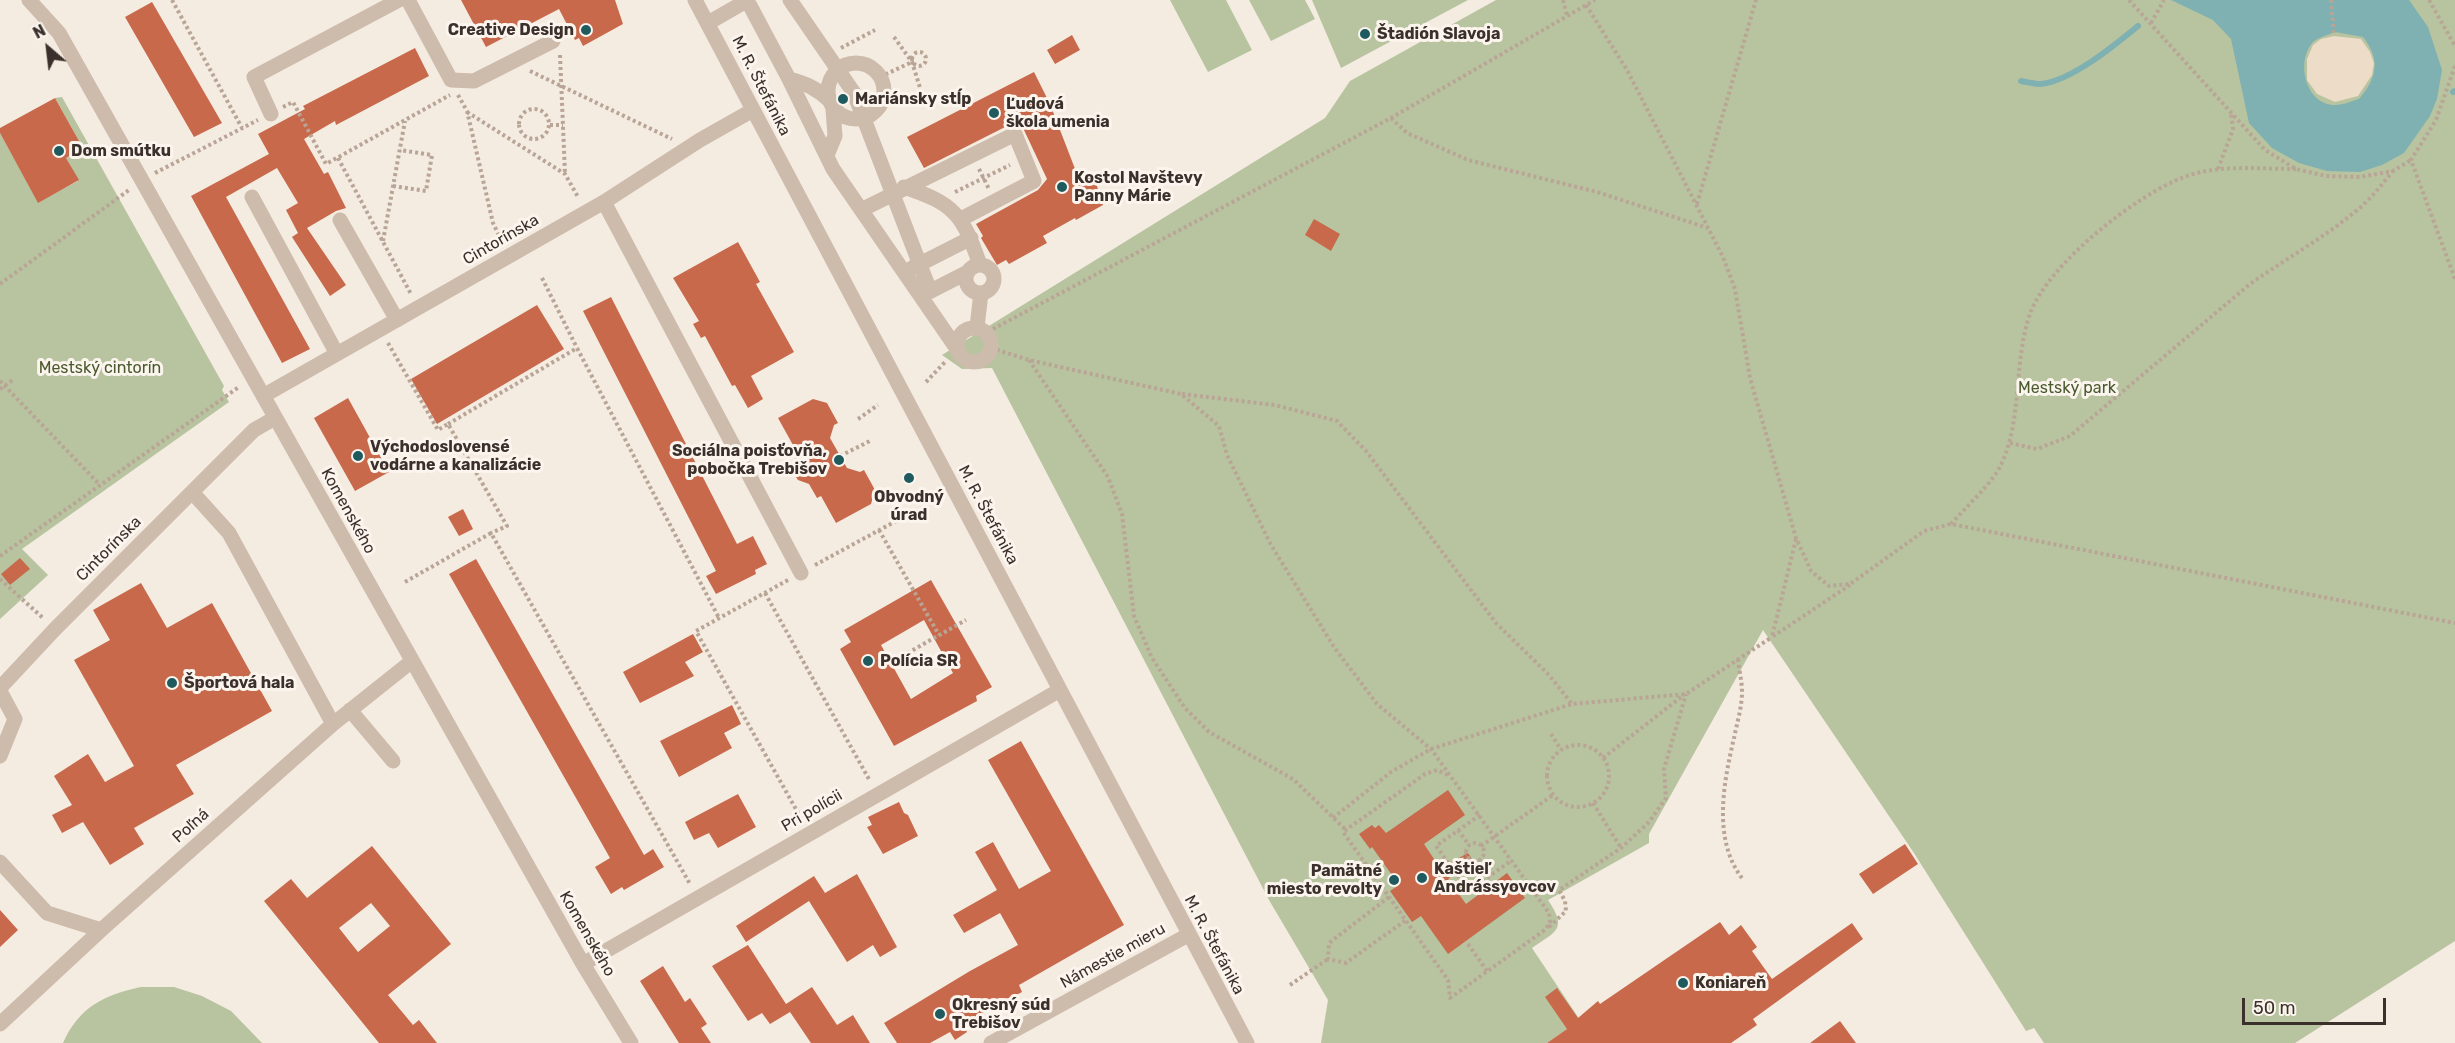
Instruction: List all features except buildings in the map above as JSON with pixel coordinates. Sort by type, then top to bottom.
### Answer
[{"type":"street","name":"Komenského","points":[[29,0],[59,33],[583,964],[631,1043]]},
{"type":"street","points":[[271,114],[254,77],[399,0]]},
{"type":"street","points":[[408,0],[451,80],[474,81],[554,41]]},
{"type":"street","points":[[708,23],[747,0],[833,169],[905,272],[926,293],[957,349],[964,359],[975,362],[986,358],[991,348],[990,337],[982,330],[972,327],[962,333],[957,349]]},
{"type":"street","points":[[790,0],[854,93],[898,190],[920,264],[926,293]]},
{"type":"street","name":"M. R. Štefánika","points":[[697,1],[1247,1043]]},
{"type":"street","points":[[789,79],[806,83],[819,91],[831,105],[850,119],[865,117],[876,110],[881,103],[884,86],[880,77],[867,65],[850,63],[837,70],[829,81],[831,105],[835,136],[827,155]]},
{"type":"street","name":"Cintorínska","points":[[263,396],[587,212],[700,140],[753,110]]},
{"type":"street","points":[[861,210],[1015,134],[1034,181],[961,219]]},
{"type":"street","points":[[898,190],[938,201],[952,209],[961,219],[976,254],[994,276],[990,290],[981,293],[969,288],[966,280],[976,254]]},
{"type":"street","points":[[252,197],[337,354]]},
{"type":"street","points":[[604,202],[801,573]]},
{"type":"street","points":[[340,220],[397,320]]},
{"type":"street","points":[[905,272],[920,264],[976,254]]},
{"type":"street","points":[[926,293],[976,254]]},
{"type":"street","points":[[981,293],[982,330]]},
{"type":"street","name":"Cintorínska","points":[[0,756],[15,719],[0,690],[55,629],[254,430],[275,418]]},
{"type":"street","points":[[192,492],[229,533],[333,724]]},
{"type":"street","name":"Poľná","points":[[0,1024],[101,930],[333,724],[412,661]]},
{"type":"street","name":"Pri polícii","points":[[583,964],[1060,690]]},
{"type":"street","points":[[351,710],[393,761]]},
{"type":"street","points":[[0,862],[47,913],[101,930]]},
{"type":"street","name":"Námestie mieru","points":[[991,1043],[1188,935]]},
{"type":"path","points":[[172,0],[242,128]]},
{"type":"path","points":[[1563,0],[1567,16]]},
{"type":"path","points":[[982,330],[1391,118],[1595,0]]},
{"type":"path","points":[[1697,204],[1756,0]]},
{"type":"path","points":[[2129,0],[2265,150],[2296,169]]},
{"type":"path","points":[[2151,23],[2164,0]]},
{"type":"path","points":[[2331,0],[2334,35]]},
{"type":"path","points":[[2428,0],[2455,46]]},
{"type":"path","points":[[1586,5],[1628,70],[1723,256],[1735,289],[1750,378],[1796,538],[1811,572],[1829,586],[1850,584]]},
{"type":"path","points":[[894,37],[912,62],[921,91]]},
{"type":"path","points":[[554,41],[560,54],[565,174]]},
{"type":"path","points":[[512,62],[672,139]]},
{"type":"path","points":[[880,77],[912,62]]},
{"type":"path","points":[[2010,442],[2037,449],[2070,436],[2250,284],[2280,262],[2322,237],[2364,205],[2393,171],[2411,159],[2436,120],[2455,66]]},
{"type":"path","points":[[152,175],[292,102],[326,164],[449,97],[453,87],[467,111],[493,222],[509,256]]},
{"type":"path","points":[[536,109],[549,118],[547,134],[538,140],[525,136],[519,125],[526,111],[536,109]]},
{"type":"path","points":[[467,111],[565,174],[587,212]]},
{"type":"path","points":[[2218,169],[2233,129],[2231,113]]},
{"type":"path","points":[[1391,118],[1407,133],[1468,160],[1597,192],[1708,228]]},
{"type":"path","points":[[382,242],[405,121]]},
{"type":"path","points":[[549,125],[563,125]]},
{"type":"path","points":[[519,145],[525,136]]},
{"type":"path","points":[[393,186],[426,191],[432,155],[400,150]]},
{"type":"path","points":[[972,154],[996,201]]},
{"type":"path","points":[[338,158],[418,308]]},
{"type":"path","points":[[938,201],[1024,158]]},
{"type":"path","points":[[2411,159],[2455,279]]},
{"type":"path","points":[[1951,524],[2000,467],[2010,442],[2030,313],[2047,283],[2107,225],[2145,197],[2184,177],[2218,169],[2296,169],[2326,176],[2360,177],[2393,171]]},
{"type":"path","points":[[0,284],[129,190]]},
{"type":"path","points":[[543,278],[718,618]]},
{"type":"path","points":[[380,330],[438,430],[578,348]]},
{"type":"path","points":[[991,348],[1029,360],[1181,393],[1275,405],[1337,421],[1366,451],[1496,623],[1549,675],[1572,704]]},
{"type":"path","points":[[926,382],[957,349]]},
{"type":"path","points":[[1029,360],[1107,477],[1122,514],[1134,616],[1152,658],[1185,708],[1209,732],[1293,779],[1346,830]]},
{"type":"path","points":[[0,556],[252,378]]},
{"type":"path","points":[[0,389],[14,379]]},
{"type":"path","points":[[0,381],[100,485]]},
{"type":"path","points":[[1181,393],[1219,426],[1227,455],[1271,545],[1334,647],[1377,704],[1431,749],[1549,913],[1550,922],[1546,929]]},
{"type":"path","points":[[858,419],[878,405]]},
{"type":"path","points":[[405,582],[507,526],[448,424]]},
{"type":"path","points":[[840,456],[870,441]]},
{"type":"path","points":[[1603,758],[1686,694],[1850,584],[1924,531],[1951,524],[2455,623]]},
{"type":"path","points":[[879,530],[939,635]]},
{"type":"path","points":[[491,533],[698,898]]},
{"type":"path","points":[[1772,637],[1796,538]]},
{"type":"path","points":[[0,579],[55,629]]},
{"type":"path","points":[[765,593],[877,795]]},
{"type":"path","points":[[897,659],[966,620]]},
{"type":"path","points":[[707,624],[696,631],[796,808]]},
{"type":"path","points":[[1738,659],[1742,691],[1726,772],[1723,804],[1729,855],[1742,878]]},
{"type":"path","points":[[1333,818],[1391,772],[1431,749],[1572,704],[1686,694]]},
{"type":"path","points":[[1450,776],[1437,771],[1425,774],[1343,832],[1448,980],[1450,998],[1546,929],[1566,911],[1565,901],[1559,890],[1621,848],[1648,822],[1666,798],[1664,769],[1686,694]]},
{"type":"path","points":[[1551,734],[1561,750]]},
{"type":"path","points":[[1580,746],[1589,748],[1603,758],[1608,769],[1606,788],[1593,803],[1583,807],[1573,806],[1563,803],[1553,795],[1547,777],[1548,767],[1561,750],[1580,746]]},
{"type":"path","points":[[1481,846],[1553,795]]},
{"type":"path","points":[[1593,803],[1621,848]]},
{"type":"path","points":[[1479,815],[1436,846],[1469,891],[1512,860]]},
{"type":"path","points":[[1458,830],[1469,845]]},
{"type":"path","points":[[1467,856],[1474,860],[1479,859],[1484,852],[1477,843],[1469,845]]},
{"type":"path","points":[[1467,856],[1469,845]]},
{"type":"path","points":[[1452,867],[1467,856]]},
{"type":"path","points":[[1479,859],[1491,875]]},
{"type":"path","points":[[1328,959],[1329,943],[1389,897]]},
{"type":"path","points":[[1290,985],[1328,959],[1346,963],[1406,920]]},
{"type":"path","points":[[1468,944],[1487,971]]},
{"type":"green space","points":[[1170,0],[1226,0],[1252,50],[1208,72]]},
{"type":"green space","points":[[1249,0],[1305,0],[1315,19],[1271,41]]},
{"type":"green space","name":"Štadión Slavoja","points":[[1312,0],[1468,0],[1341,68]]},
{"type":"green space","name":"Mestský park","points":[[1496,0],[2455,0],[2455,941],[2295,1043],[2044,1043],[2034,1028],[2026,1031],[1914,853],[1763,630],[1649,834],[1649,843],[1548,900],[1558,924],[1553,933],[1532,948],[1580,1020],[1547,1043],[1321,1043],[1328,1000],[1269,900],[992,368],[962,369],[942,355],[1325,118],[1350,81]]},
{"type":"green space","name":"Mestský cintorín","points":[[62,97],[224,386],[222,390],[229,402],[22,549],[48,575],[0,619],[0,133],[38,202],[78,181],[66,158],[83,148],[55,98]]},
{"type":"green space","points":[[141,987],[174,987],[202,996],[231,1011],[262,1043],[63,1043],[77,1020],[94,1005],[115,994]]},
{"type":"shaded area","points":[[2334,36],[2361,39],[2374,63],[2372,75],[2358,96],[2335,102],[2317,94],[2307,80],[2307,59],[2313,45],[2321,39]]},
{"type":"water","points":[[2171,0],[2409,0],[2428,27],[2442,70],[2437,99],[2430,116],[2404,153],[2382,165],[2360,172],[2327,171],[2299,163],[2272,148],[2249,123],[2231,39],[2213,20]],"holes":[[[2335,32],[2363,37],[2372,53],[2374,69],[2370,84],[2359,99],[2336,105],[2317,98],[2306,81],[2304,71],[2308,50],[2313,42]]]},
{"type":"waterway","points":[[2021,81],[2040,84],[2065,77],[2092,61],[2138,26]]},
{"type":"place","name":"Creative Design","points":[[586,30]]},
{"type":"place","name":"Štadión Slavoja","points":[[1365,34]]},
{"type":"place","name":"Mariánsky stĺp","points":[[843,99]]},
{"type":"place","name":"Ľudová škola umenia","points":[[994,113]]},
{"type":"place","name":"Dom smútku","points":[[59,151]]},
{"type":"place","name":"Kostol Navštevy Panny Márie","points":[[1062,187]]},
{"type":"place","name":"Východoslovensé vodárne a kanalizácie","points":[[358,456]]},
{"type":"place","name":"Sociálna poisťovňa, pobočka Trebišov","points":[[839,460]]},
{"type":"place","name":"Obvodný úrad","points":[[909,478]]},
{"type":"place","name":"Polícia SR","points":[[868,661]]},
{"type":"place","name":"Športová hala","points":[[172,683]]},
{"type":"place","name":"Kaštieľ Andrássyovcov","points":[[1422,878]]},
{"type":"place","name":"Pamätné miesto revolty","points":[[1394,880]]},
{"type":"place","name":"Koniareň","points":[[1683,983]]},
{"type":"place","name":"Okresný súd Trebišov","points":[[940,1014]]}]
